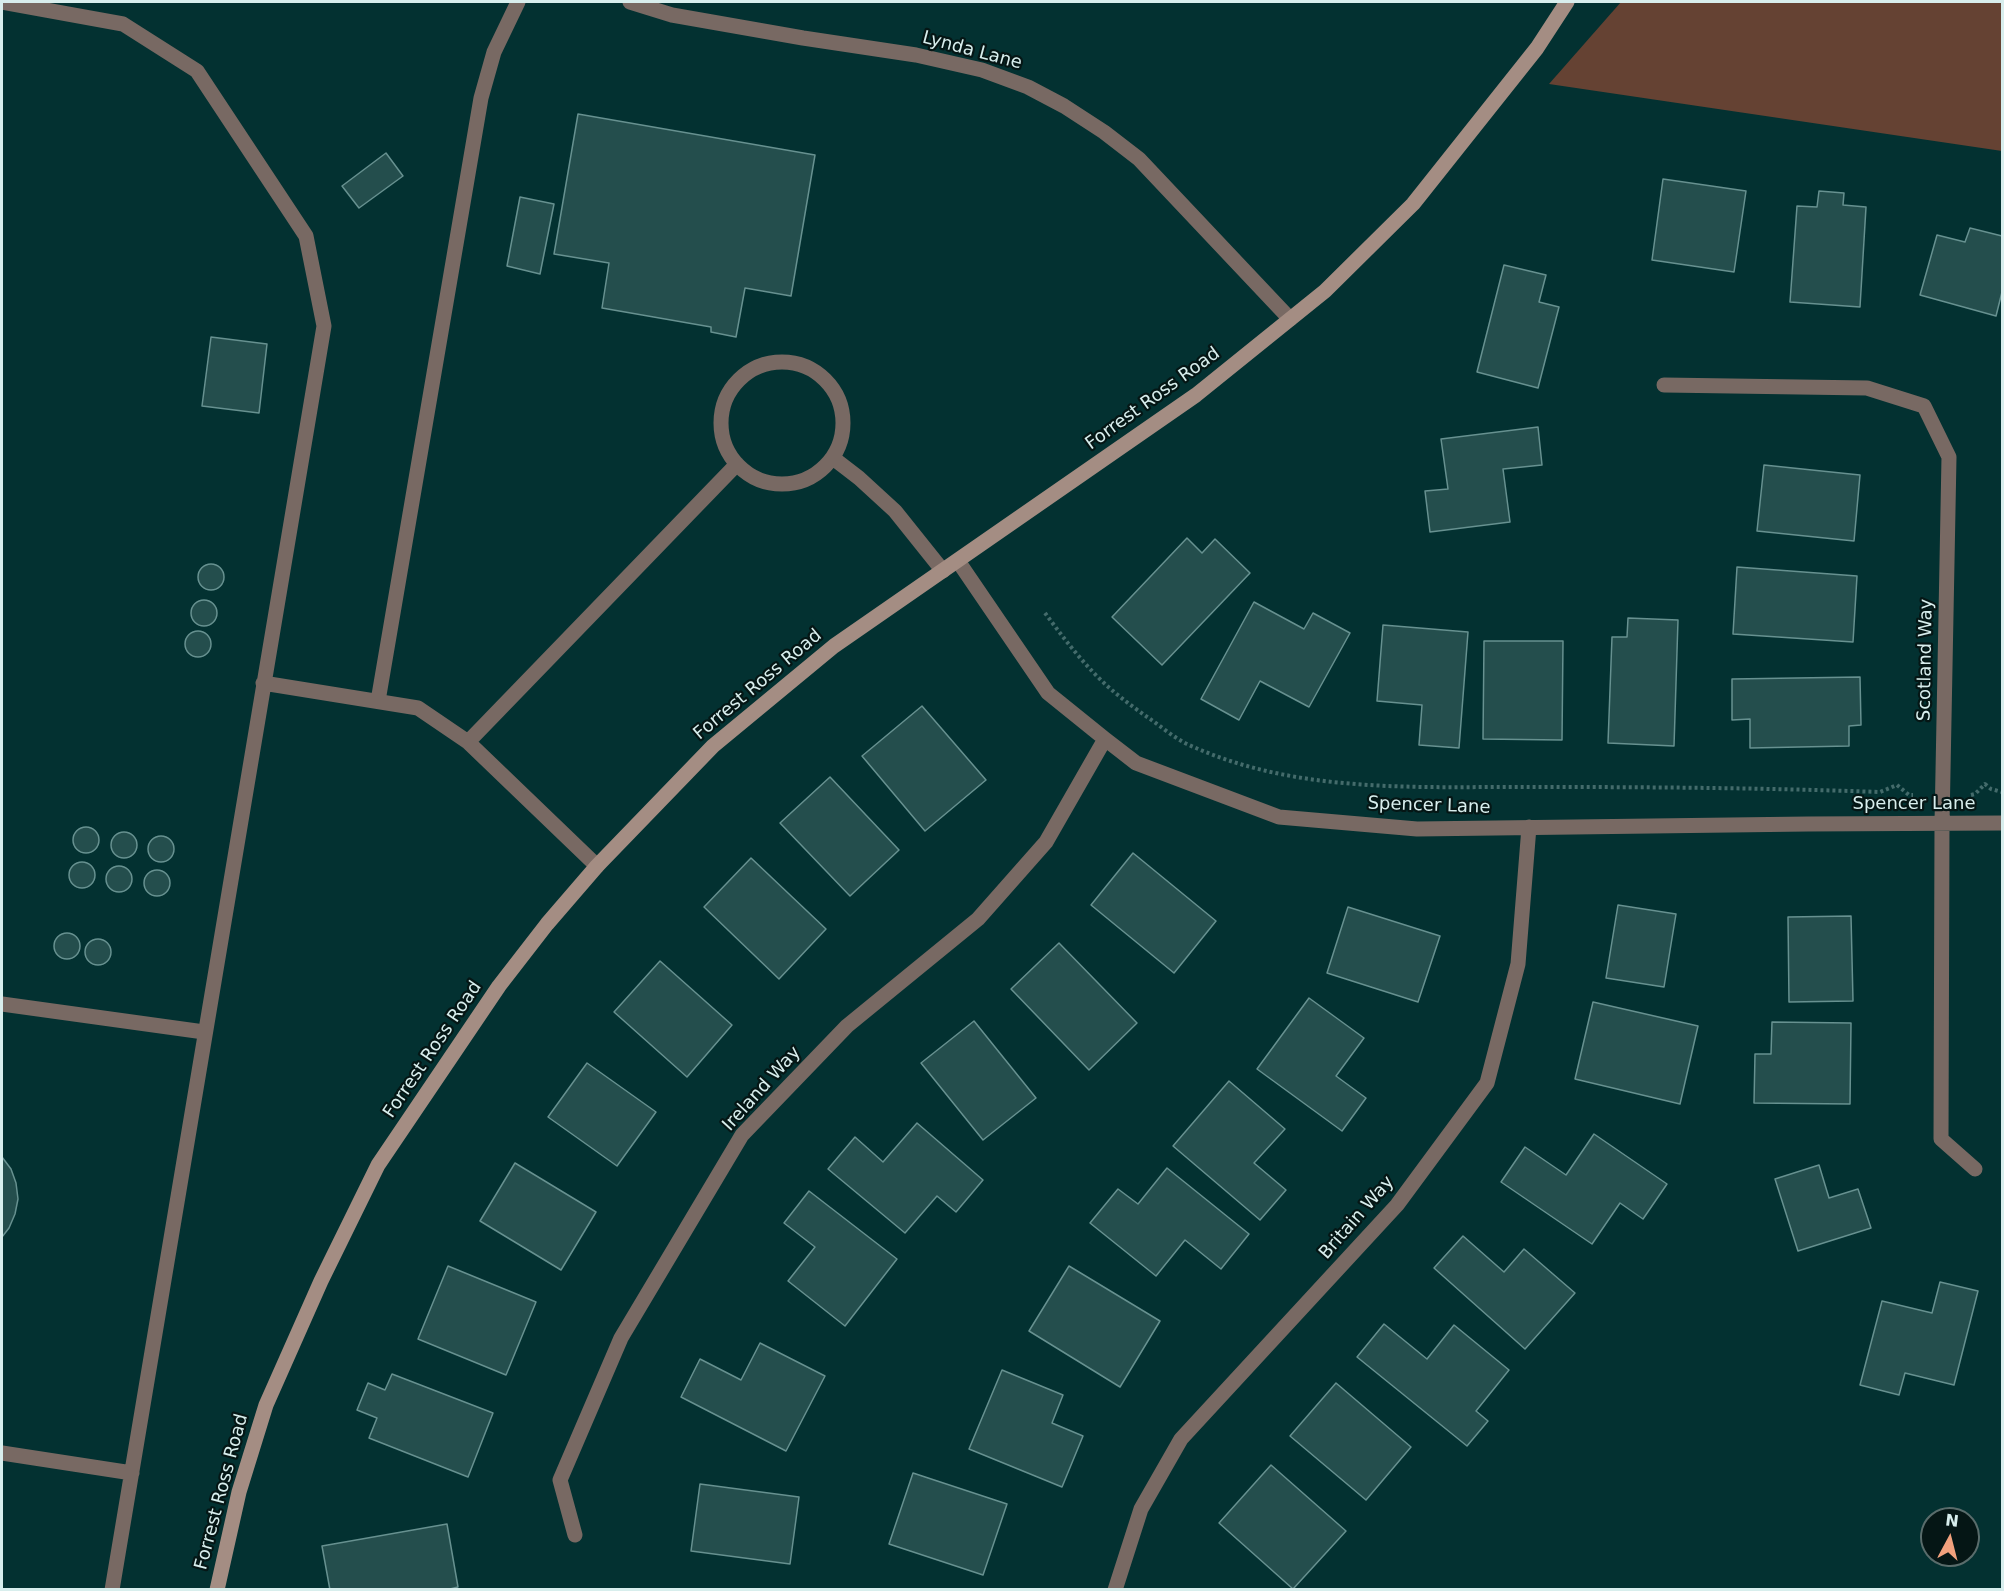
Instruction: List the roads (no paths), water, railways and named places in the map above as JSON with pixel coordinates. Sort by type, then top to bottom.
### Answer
[{"type":"street","points":[[2,2],[123,24],[197,71],[306,236],[324,326],[112,1590]]},
{"type":"street","points":[[378,701],[481,98],[494,52],[518,2]]},
{"type":"street","name":"Lynda Lane","points":[[630,2],[672,15],[916,55],[982,70],[1028,87],[1074,112],[1139,159],[1290,319]]},
{"type":"street","name":"Forrest Ross Road","points":[[217,1590],[240,1492],[266,1405],[321,1281],[378,1165],[499,986],[547,924],[597,866],[713,746],[834,646],[1196,396],[1325,291],[1413,204],[1537,48],[1567,2]]},
{"type":"street","points":[[784,362],[804,365],[821,375],[835,390],[843,409],[844,429],[839,449],[832,458],[828,465],[811,477],[792,484],[771,484],[752,477],[736,464],[726,447],[721,427],[723,407],[731,389],[745,374],[763,364],[784,362]]},
{"type":"street","name":"Scotland Way","points":[[1664,385],[1867,388],[1924,406],[1949,457],[1942,824],[1941,1139],[1975,1169]]},
{"type":"street","points":[[832,458],[859,478],[895,511],[943,571]]},
{"type":"street","points":[[468,742],[736,464]]},
{"type":"street","name":"Spencer Lane","points":[[958,561],[1048,693],[1105,739],[1136,763],[1279,817],[1417,829],[2002,823]]},
{"type":"street","points":[[263,683],[418,708],[468,742],[597,866]]},
{"type":"street","name":"Ireland Way","points":[[575,1535],[560,1480],[621,1338],[742,1135],[847,1026],[978,919],[1046,842],[1105,739]]},
{"type":"street","name":"Britain Way","points":[[1115,1590],[1141,1509],[1181,1439],[1398,1205],[1487,1083],[1518,964],[1529,827]]},
{"type":"street","points":[[2,1004],[204,1032]]},
{"type":"street","points":[[2,1453],[132,1473]]}]
